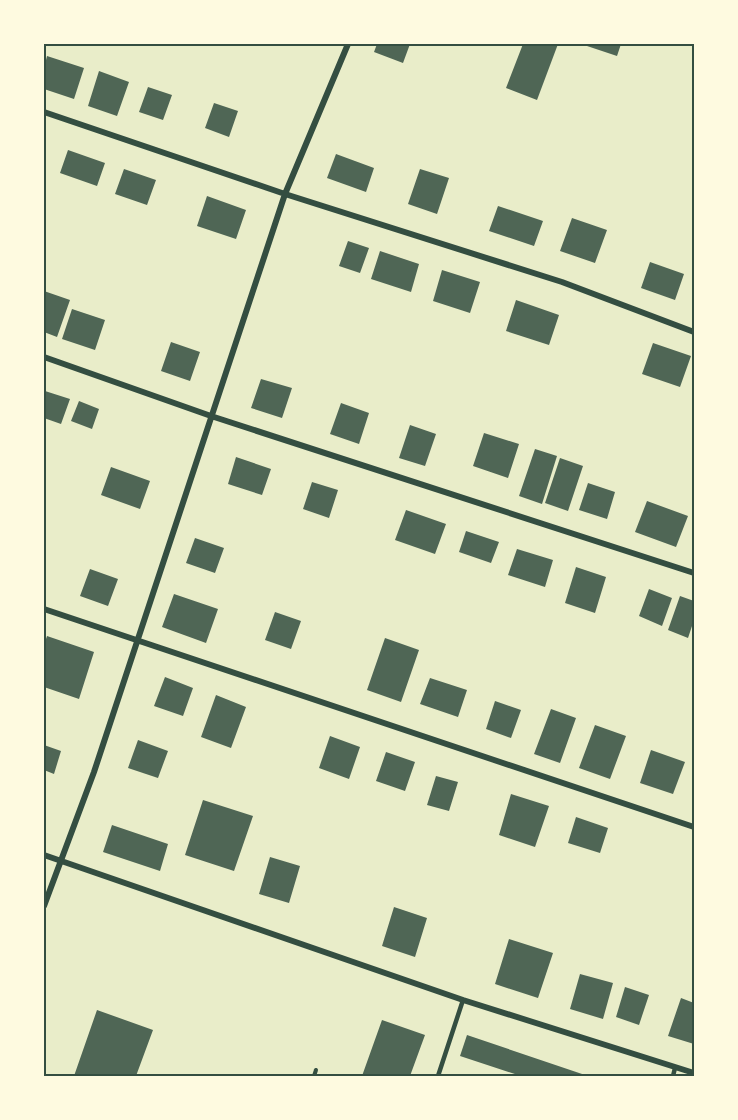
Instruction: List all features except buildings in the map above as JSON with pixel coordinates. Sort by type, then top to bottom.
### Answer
[{"type":"street","points":[[44,906],[94,772],[285,194],[348,44]]},
{"type":"street","points":[[44,112],[285,194],[562,282],[694,332]]},
{"type":"street","points":[[44,357],[212,416],[694,573]]},
{"type":"street","points":[[44,609],[694,828]]},
{"type":"street","points":[[44,855],[463,1000],[694,1073]]},
{"type":"lane","points":[[438,1077],[463,1000]]},
{"type":"lane","points":[[673,1077],[675,1068]]},
{"type":"path","points":[[314,1077],[316,1070]]}]
